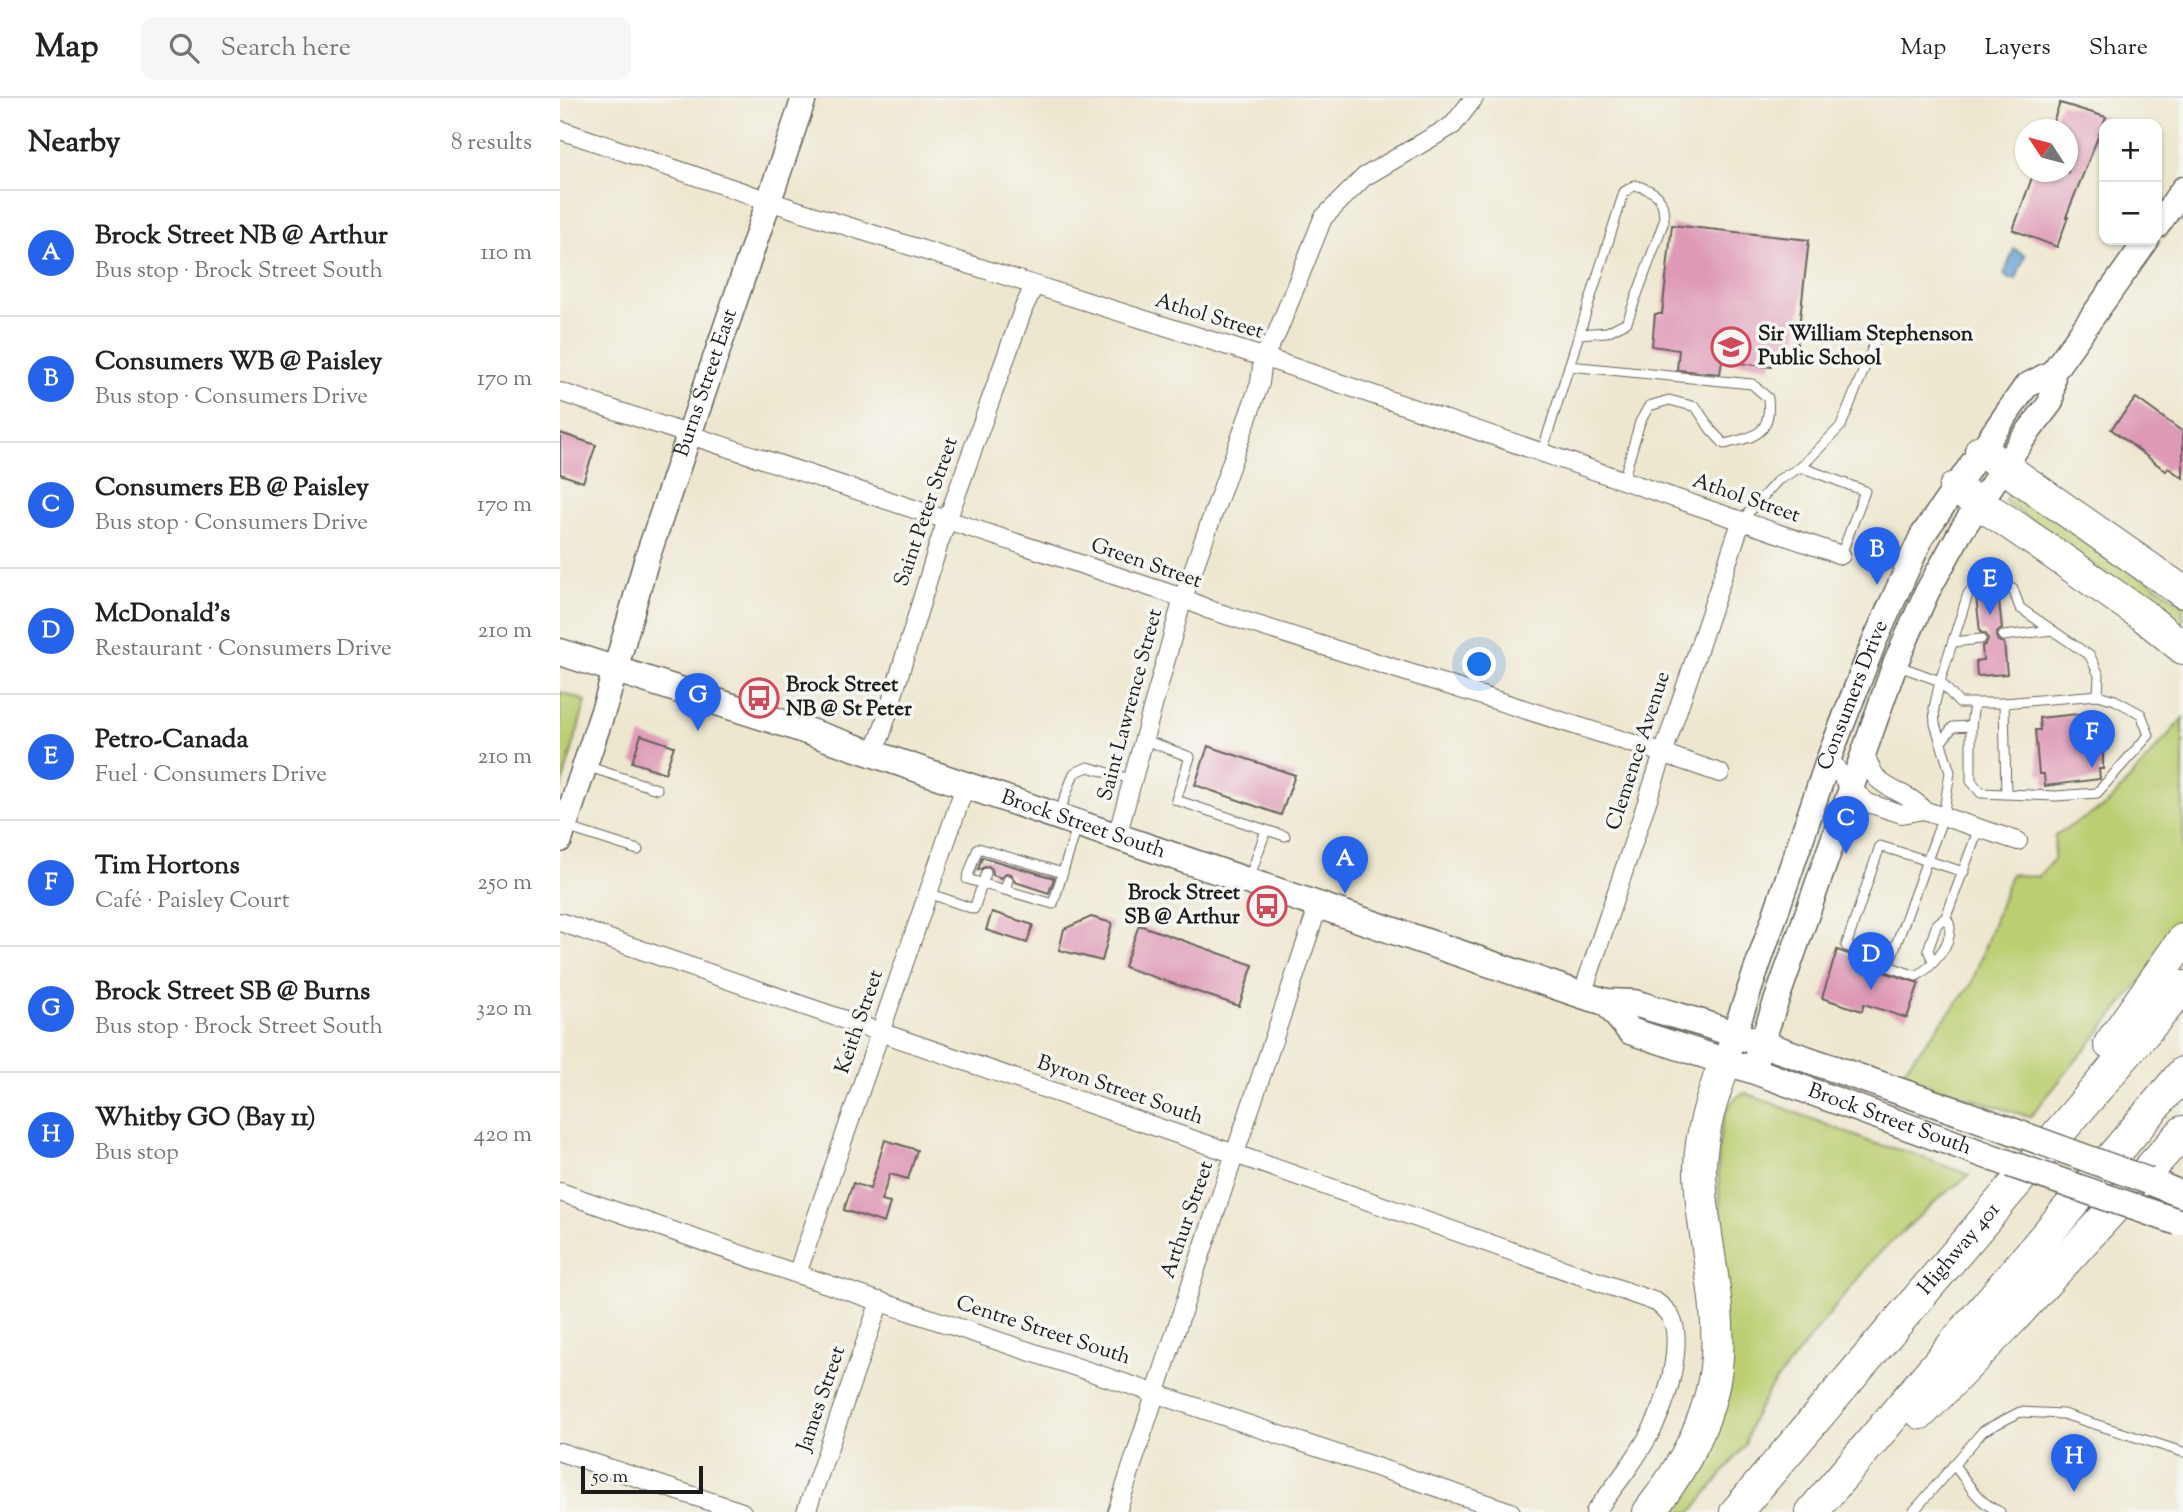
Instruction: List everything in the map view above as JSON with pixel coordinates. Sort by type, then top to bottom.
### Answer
[{"type":"highway","points":[[1992,459],[2183,592]]},
{"type":"highway","points":[[1967,495],[2144,616],[2183,648]]},
{"type":"highway","points":[[1799,1438],[2078,1087],[2183,940]]},
{"type":"highway","name":"Highway 401","points":[[1736,1512],[2183,987]]},
{"type":"highway","points":[[1649,1512],[1669,1487],[1695,1442],[1714,1380],[1717,1358],[1716,1330],[1700,1163],[1708,1113],[1737,1055]]},
{"type":"highway","points":[[1812,1512],[2183,1073]]},
{"type":"highway","points":[[1825,1512],[2014,1317],[2183,1132]]},
{"type":"main road","name":"Burns Street East","points":[[562,834],[616,670],[647,558],[804,98]]},
{"type":"main road","points":[[2162,219],[2183,189]]},
{"type":"main road","name":"Consumers Drive","points":[[1762,1043],[1895,664],[1967,495],[1992,459],[2051,402],[2053,372],[2143,245]]},
{"type":"main road","name":"Consumers Drive","points":[[1737,1055],[1829,758],[1874,642],[1922,536],[1967,495]]},
{"type":"main road","name":"Brock Street South","points":[[560,652],[789,725],[1594,999],[1630,1031],[1737,1055],[1947,1140],[2180,1223]]},
{"type":"main road","name":"Brock Street South","points":[[1737,1055],[1762,1043],[1968,1115],[2183,1195]]},
{"type":"street","name":"Saint Lawrence Street","points":[[1117,836],[1183,598],[1260,383],[1263,358],[1277,333],[1323,218],[1364,177],[1452,125],[1474,98]]},
{"type":"street","name":"Athol Street","points":[[560,130],[1034,286],[1263,358],[1841,555]]},
{"type":"street","name":"Saint Peter Street","points":[[871,755],[881,735],[947,520],[1034,286]]},
{"type":"street","name":"Green Street","points":[[560,392],[1183,598],[1210,610],[1720,773]]},
{"type":"street","name":"Clemence Avenue","points":[[1594,999],[1662,753],[1741,522]]},
{"type":"street","points":[[1864,751],[1881,783],[1916,801],[1923,810]]},
{"type":"street","points":[[1829,758],[1851,789],[1868,803],[1902,814],[1923,810],[2018,841]]},
{"type":"street","name":"Keith Street","points":[[797,1274],[965,786]]},
{"type":"street","name":"Arthur Street","points":[[1117,1512],[1319,904]]},
{"type":"street","name":"Byron Street South","points":[[560,922],[1648,1298],[1664,1307],[1676,1324],[1672,1380],[1663,1408],[1638,1457],[1595,1512]]},
{"type":"street","name":"Centre Street South","points":[[560,1192],[797,1274],[1511,1512]]},
{"type":"street","name":"James Street","points":[[806,1512],[880,1301]]},
{"type":"street","points":[[560,1452],[742,1512]]},
{"type":"lane","points":[[1542,452],[1579,334],[1624,192],[1635,185],[1652,190],[1664,204],[1664,221],[1627,322],[1608,332],[1579,334]]},
{"type":"lane","points":[[1741,522],[1778,480],[1801,467],[1841,426],[1878,335]]},
{"type":"lane","points":[[1569,366],[1752,384],[1768,398],[1770,415],[1766,426],[1750,438],[1724,444],[1696,407],[1669,400],[1649,405],[1640,422],[1623,481]]},
{"type":"lane","points":[[1801,467],[1865,491],[1841,555]]},
{"type":"lane","points":[[1849,947],[1890,961],[1943,817],[1950,772],[1935,724],[1934,708],[1968,594],[1983,579],[2013,589],[2020,608],[2090,656],[2099,675],[2098,695]]},
{"type":"lane","points":[[2003,636],[2052,630]]},
{"type":"lane","points":[[1953,642],[1981,639]]},
{"type":"lane","points":[[1895,664],[1940,681],[1959,703],[1974,703],[2004,703],[2098,695],[2115,700],[2141,714],[2149,735],[2096,793],[2056,796],[1981,793],[1971,781],[1971,726],[1974,703]]},
{"type":"lane","points":[[2004,703],[2006,794]]},
{"type":"lane","points":[[1941,742],[1952,727],[1971,726]]},
{"type":"lane","points":[[1145,740],[1190,757],[1176,800],[1285,836]]},
{"type":"lane","points":[[586,765],[657,789]]},
{"type":"lane","points":[[1063,873],[1037,869],[978,848],[967,879],[1004,890],[1029,892],[1053,904],[1063,873],[1074,773],[1088,767],[1134,780]]},
{"type":"lane","points":[[1933,961],[1928,950],[1937,924],[1947,917],[1979,828]]},
{"type":"lane","points":[[1248,881],[1266,830]]},
{"type":"lane","points":[[562,834],[638,850]]},
{"type":"lane","points":[[1947,917],[1950,928],[1943,953],[1933,961],[1928,971],[1916,976],[1858,955],[1846,946],[1881,846],[1964,873]]},
{"type":"lane","points":[[928,893],[974,909],[986,873]]},
{"type":"lane","points":[[1004,890],[1008,880]]},
{"type":"lane","points":[[1913,1512],[1983,1431],[2020,1412],[2063,1413],[2183,1452]]},
{"type":"lane","points":[[1954,1465],[1971,1491],[1986,1506],[2000,1512]]},
{"type":"green space","points":[[2012,489],[2183,604],[2183,629],[2004,501]]},
{"type":"green space","points":[[560,692],[586,701],[560,792]]},
{"type":"green space","points":[[2183,718],[2183,919],[2163,954],[2030,1117],[1899,1076],[1971,985],[2011,874],[2038,877],[2054,859],[2055,835],[2107,805]]},
{"type":"green space","points":[[1746,1093],[1873,1143],[1908,1152],[1970,1175],[1939,1198],[1875,1257],[1769,1390],[1752,1421],[1745,1445],[1692,1512],[1666,1512],[1703,1460],[1718,1418],[1721,1232],[1718,1155],[1725,1114],[1733,1100]]},
{"type":"water","points":[[2014,249],[2025,255],[2016,279],[2009,279],[2004,275]]},
{"type":"building","points":[[2060,103],[2106,117],[2099,119],[2099,134],[2057,247],[2013,230],[2030,182],[2078,182],[2078,119],[2054,119]]},
{"type":"building","points":[[1672,225],[1809,240],[1796,353],[1773,351],[1771,367],[1722,361],[1720,374],[1677,370],[1679,350],[1652,346],[1655,314],[1662,314]]},
{"type":"building","points":[[2136,398],[2183,432],[2183,478],[2168,468],[2166,471],[2111,429]]},
{"type":"building","points":[[560,433],[596,445],[583,482],[560,474]]},
{"type":"building","points":[[1998,592],[2002,629],[1996,636],[1998,641],[2004,643],[2007,674],[1977,676],[1976,661],[1983,660],[1982,646],[1988,639],[1986,634],[1980,632],[1976,596]]},
{"type":"building","points":[[2088,713],[2088,716],[2096,715],[2097,726],[2100,725],[2103,769],[2099,769],[2100,779],[2045,786],[2044,774],[2039,774],[2035,730],[2040,730],[2039,718]]},
{"type":"building","points":[[641,735],[674,746],[665,773],[632,762]]},
{"type":"building","points":[[1208,746],[1295,775],[1281,815],[1195,785]]},
{"type":"building","points":[[982,857],[1054,878],[1049,893],[1015,882],[1011,874],[1006,873],[1001,878],[993,875],[988,866],[978,870]]},
{"type":"building","points":[[992,912],[1033,925],[1027,943],[986,930]]},
{"type":"building","points":[[1091,917],[1112,923],[1102,961],[1059,950],[1064,929]]},
{"type":"building","points":[[1139,925],[1253,965],[1239,1006],[1124,967]]},
{"type":"building","points":[[1837,950],[1875,963],[1880,971],[1919,983],[1907,1018],[1864,1004],[1862,1011],[1822,998]]},
{"type":"building","points":[[885,1140],[917,1150],[908,1179],[890,1174],[881,1201],[890,1203],[884,1223],[844,1210],[853,1183],[870,1189]]},
{"type":"place","name":"Sir William Stephenson Public School","points":[[1731,347]]},
{"type":"place","name":"Consumers WB @ Paisley","points":[[1877,585]]},
{"type":"place","name":"Petro-Canada","points":[[1990,615]]},
{"type":"place","name":"Brock Street NB @ St Peter","points":[[759,698]]},
{"type":"place","name":"Brock Street SB @ Burns","points":[[698,731]]},
{"type":"place","name":"Tim Hortons","points":[[2092,768]]},
{"type":"place","name":"Consumers EB @ Paisley","points":[[1846,854]]},
{"type":"place","name":"Brock Street NB @ Arthur","points":[[1345,894]]},
{"type":"place","name":"Brock Street SB @ Arthur","points":[[1267,906]]},
{"type":"place","name":"McDonald's","points":[[1871,990]]},
{"type":"place","name":"Whitby GO (Bay 11)","points":[[2074,1492]]}]
